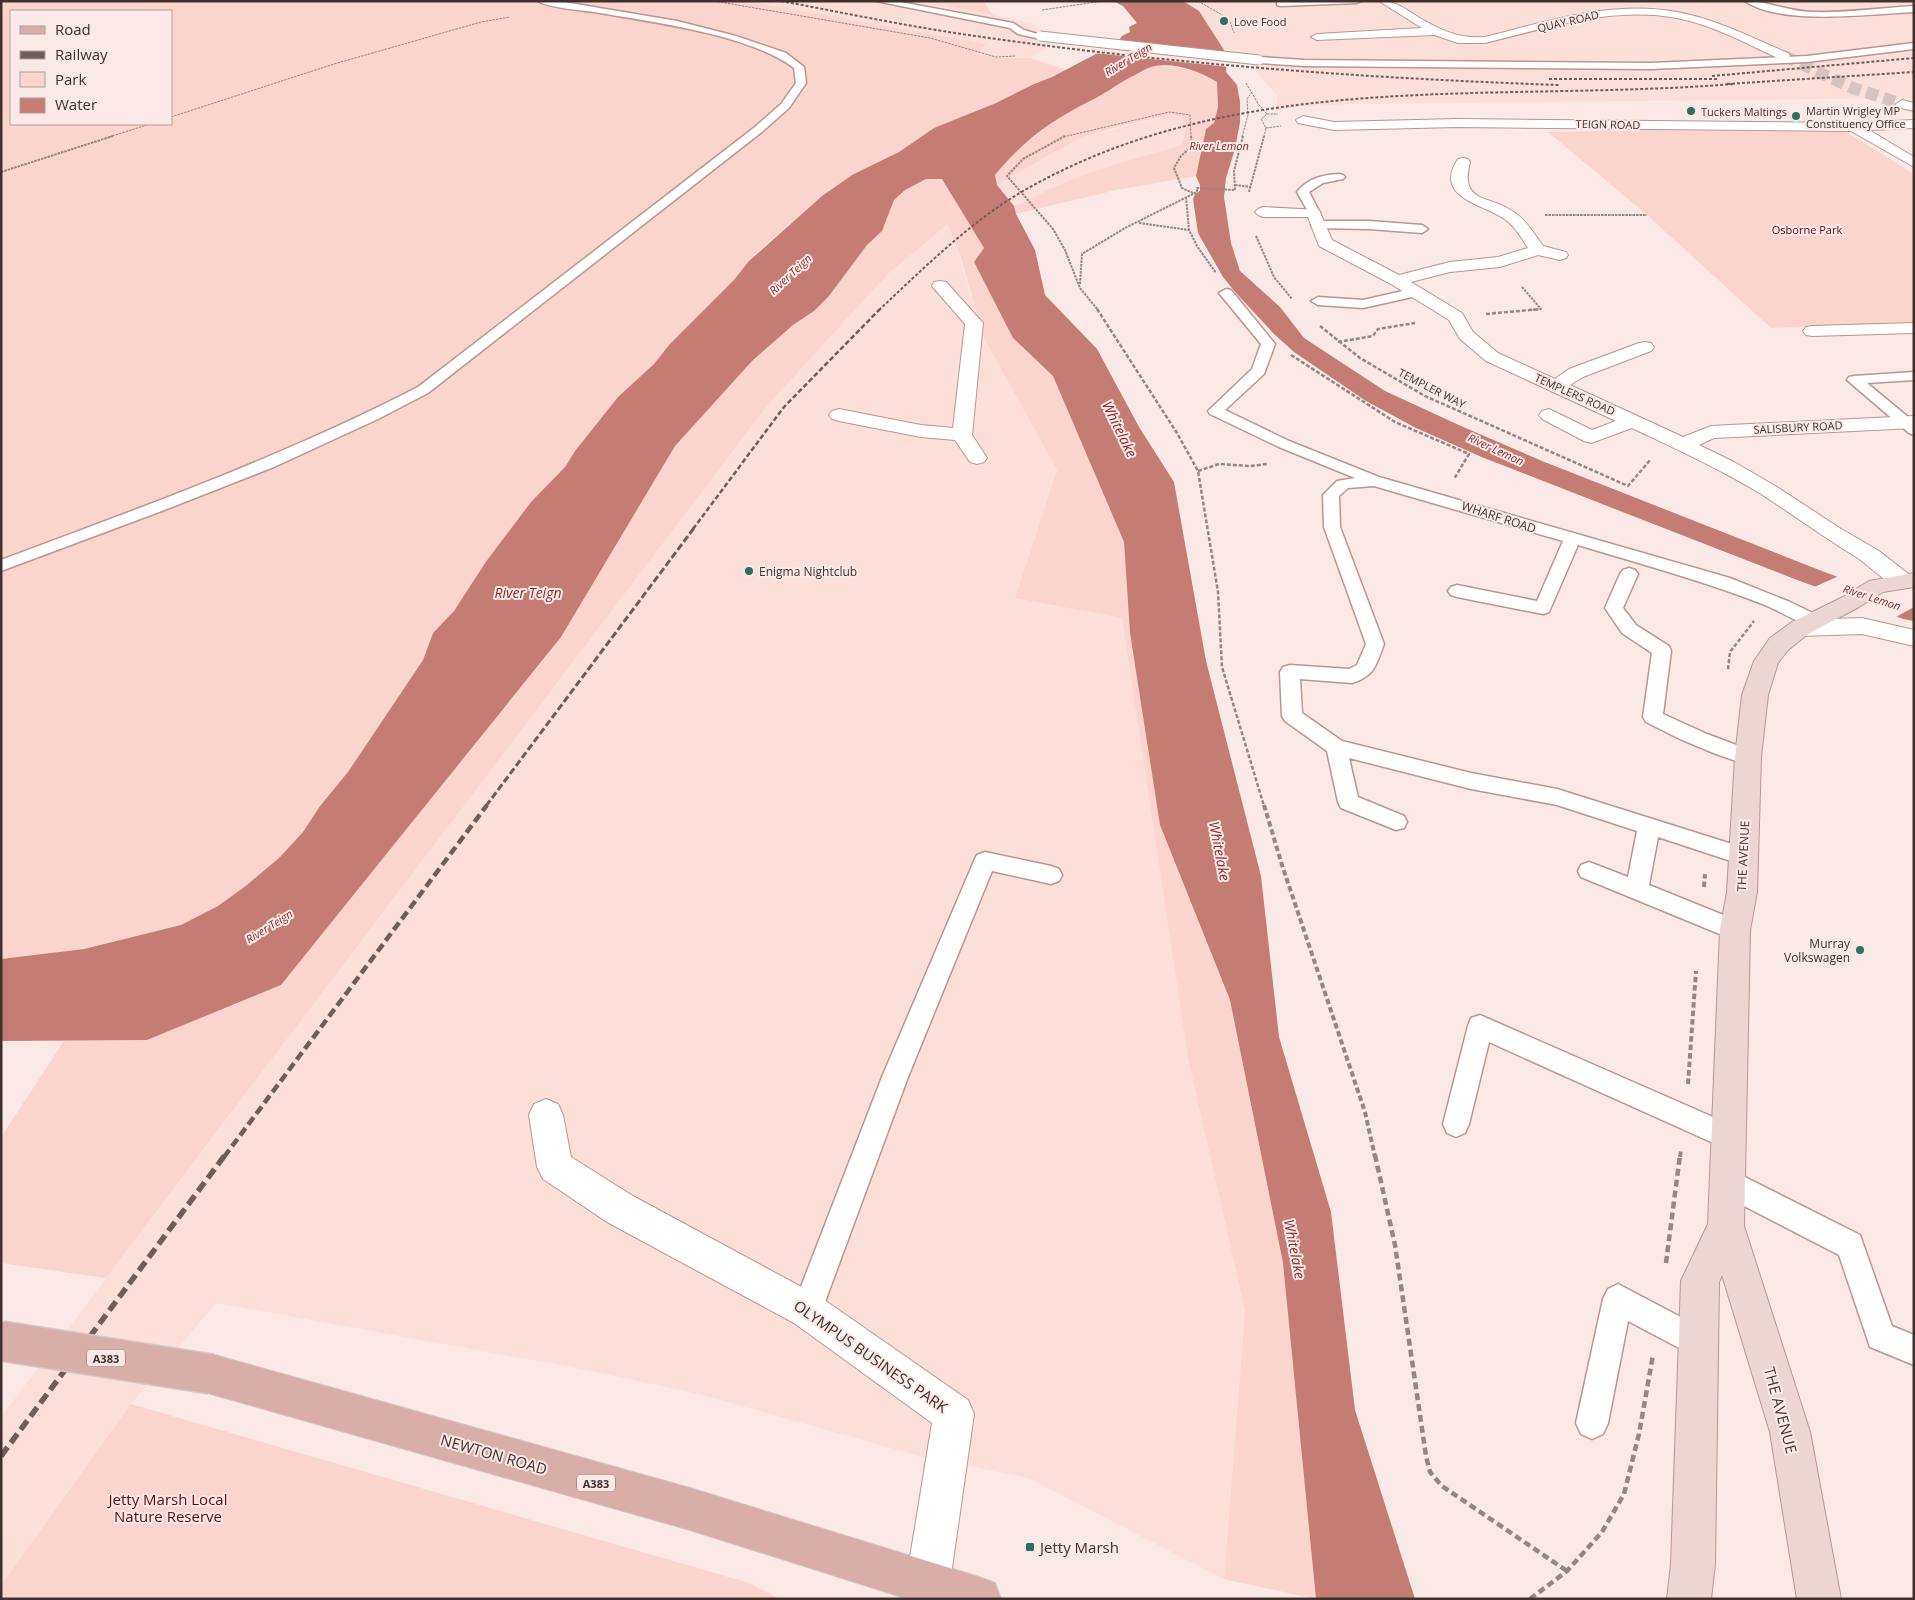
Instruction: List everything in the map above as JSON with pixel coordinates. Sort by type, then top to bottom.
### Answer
[{"type":"main road","name":"THE AVENUE","points":[[1818,1599],[1790,1432],[1726,1226],[1735,930],[1742,892],[1748,757],[1755,695],[1766,661],[1779,644],[1808,624],[1877,586],[1909,580]]},
{"type":"main road","name":"THE AVENUE","points":[[1689,1599],[1694,1564],[1700,1280],[1726,1226]]},
{"type":"main road","name":"NEWTON ROAD","points":[[1,1341],[211,1374],[690,1509],[978,1599]]},
{"type":"street","name":"QUAY ROAD","points":[[1384,1],[1450,38],[1477,42],[1606,12],[1665,12],[1704,23],[1784,56]]},
{"type":"street","points":[[1317,38],[1437,31]]},
{"type":"street","name":"TEIGN ROAD","points":[[1303,120],[1334,126],[1467,123],[1854,127],[1914,124]]},
{"type":"street","points":[[1854,127],[1914,164]]},
{"type":"street","points":[[1465,160],[1458,177],[1466,193],[1473,200],[1510,216],[1537,250]]},
{"type":"street","points":[[1263,212],[1316,219]]},
{"type":"street","name":"TEMPLERS ROAD","points":[[1316,219],[1325,243],[1397,280],[1456,317],[1466,335],[1492,357],[1727,466],[1770,491],[1830,532],[1909,580]]},
{"type":"street","points":[[1397,280],[1450,267],[1500,262],[1537,250],[1560,255]]},
{"type":"street","points":[[940,286],[974,323],[962,435],[976,458]]},
{"type":"street","points":[[1812,331],[1914,328]]},
{"type":"street","points":[[1557,386],[1576,374],[1645,347]]},
{"type":"street","points":[[839,415],[921,431],[962,435]]},
{"type":"street","points":[[1549,415],[1591,437],[1633,421]]},
{"type":"street","name":"SALISBURY ROAD","points":[[1686,446],[1692,440],[1711,432],[1911,425]]},
{"type":"street","points":[[1808,624],[1862,626],[1914,638]]},
{"type":"street","name":"OLYMPUS BUSINESS PARK","points":[[546,1116],[555,1167],[620,1209],[807,1310],[954,1414],[928,1582]]},
{"type":"lane","points":[[1,566],[245,473],[370,419],[423,390],[759,129],[785,106],[801,83],[799,67],[784,55],[733,38],[677,24],[542,1]]},
{"type":"lane","points":[[880,1],[1013,26],[1021,32],[1040,36],[1259,60],[1304,63],[1651,66],[1807,59],[1914,46]]},
{"type":"lane","points":[[1280,3],[1357,1]]},
{"type":"lane","points":[[1749,1],[1776,10],[1813,15],[1914,9]]},
{"type":"lane","points":[[1339,177],[1324,179],[1307,186],[1303,192],[1316,219],[1422,229]]},
{"type":"lane","points":[[1318,301],[1363,304],[1416,292]]},
{"type":"lane","points":[[1226,293],[1268,344],[1259,372],[1215,411],[1284,444],[1375,481]]},
{"type":"lane","points":[[1911,425],[1854,380],[1914,376]]},
{"type":"lane","name":"WHARF ROAD","points":[[1336,746],[1292,716],[1290,672],[1352,676],[1364,669],[1375,644],[1332,527],[1331,495],[1343,484],[1375,481],[1444,500],[1572,540],[1644,558],[1724,582],[1784,606],[1808,624]]},
{"type":"lane","points":[[1457,591],[1543,608],[1572,540]]},
{"type":"lane","points":[[1629,574],[1614,608],[1629,629],[1662,651],[1653,717],[1677,731],[1718,748],[1748,757]]},
{"type":"lane","points":[[1396,822],[1349,802],[1336,746],[1471,781],[1557,797],[1743,856]]},
{"type":"lane","points":[[1637,890],[1649,826]]},
{"type":"lane","points":[[807,1310],[895,1077],[985,860],[1050,875]]},
{"type":"lane","points":[[1588,871],[1735,930]]},
{"type":"lane","points":[[1456,1124],[1480,1026],[1729,1137]]},
{"type":"lane","points":[[1727,1182],[1850,1245],[1881,1336],[1914,1350]]},
{"type":"lane","points":[[1592,1423],[1618,1299],[1698,1343]]},
{"type":"path","points":[[1035,11],[1103,1]]},
{"type":"path","points":[[1198,1],[1229,19],[1235,34]]},
{"type":"path","points":[[172,117],[334,64],[481,22],[510,18]]},
{"type":"path","points":[[1080,288],[1082,254],[1125,228],[1196,192],[1198,188],[1234,190],[1234,171],[1248,115],[1247,99],[1252,92],[1266,114],[1260,119],[1266,128],[1249,193]]},
{"type":"path","points":[[1193,192],[1182,188],[1174,168],[1181,156],[1192,146],[1190,115],[1169,112],[1065,136],[1023,159],[1007,176],[1053,229],[1065,250],[1080,288],[1097,310],[1172,424],[1198,471],[1218,592],[1222,667],[1282,865],[1365,1112],[1396,1245],[1426,1456],[1430,1472],[1442,1486],[1567,1571],[1530,1599]]},
{"type":"path","points":[[1,172],[147,125]]},
{"type":"path","points":[[1235,185],[1251,187]]},
{"type":"path","points":[[1186,197],[1189,230],[1197,246],[1216,274]]},
{"type":"path","points":[[1631,214],[1647,215]]},
{"type":"path","points":[[1138,223],[1189,230]]},
{"type":"path","points":[[1256,235],[1274,277],[1293,300]]},
{"type":"path","points":[[1337,342],[1372,336],[1378,329],[1456,317],[1541,309],[1522,287]]},
{"type":"path","name":"TEMPLER WAY","points":[[1318,324],[1337,342],[1380,372],[1442,405],[1628,486],[1654,455],[1686,446]]},
{"type":"path","points":[[1289,354],[1395,422],[1469,454],[1444,500]]},
{"type":"path","points":[[1198,471],[1219,464],[1250,466],[1274,463]]},
{"type":"shaded area","points":[[748,1],[922,1],[1033,23],[1049,34],[1045,49],[1030,58],[986,56],[975,54],[985,44]]},
{"type":"shaded area","points":[[1183,1],[1914,1],[1914,98],[1352,104],[1308,106],[1277,110],[1277,95],[1254,70],[1258,61],[1227,57],[1199,11]]},
{"type":"shaded area","points":[[1173,115],[1182,116],[1186,129],[1182,145],[1091,173],[1051,188],[1033,199],[1014,206],[997,185],[1079,138]]},
{"type":"shaded area","points":[[949,223],[984,338],[1057,470],[1015,598],[1122,618],[1188,1058],[1245,1311],[1224,1579],[1028,1478],[923,1457],[699,1394],[587,1370],[216,1303],[131,1404],[1,1585],[1,1417],[767,406],[888,274]]},
{"type":"green space","points":[[1,1],[748,1],[986,44],[976,54],[1000,58],[1030,58],[1066,70],[996,103],[934,128],[899,152],[852,175],[822,196],[754,255],[734,280],[669,345],[654,364],[618,397],[575,451],[565,467],[531,502],[485,563],[454,611],[433,633],[423,660],[348,772],[320,806],[303,832],[280,857],[247,885],[218,906],[181,925],[84,949],[1,959]]},
{"type":"green space","points":[[922,1],[983,1],[993,15]]},
{"type":"green space","points":[[1154,66],[1194,71],[1217,82],[1218,107],[1214,123],[1206,129],[1196,176],[1116,190],[1016,214],[1014,206],[1068,181],[1116,164],[1182,145],[1186,129],[1182,117],[1173,115],[1124,125],[1079,138],[997,185],[995,175],[1016,150],[1053,122],[1113,86]]},
{"type":"green space","name":"Osborne Park","points":[[1645,130],[1846,132],[1914,174],[1914,323],[1771,328],[1647,215],[1548,132]]},
{"type":"green space","points":[[926,179],[942,179],[984,248],[974,262],[1013,338],[1053,376],[1124,542],[1130,633],[1160,825],[1230,1000],[1283,1263],[1316,1599],[1224,1579],[1245,1311],[1188,1058],[1122,618],[1015,598],[1057,470],[984,338],[961,258],[948,224],[888,274],[767,406],[106,1278],[1,1263],[1,1137],[64,1041],[147,1040],[281,985],[560,637],[675,446],[753,360],[793,325],[814,311],[829,296],[867,245],[882,231],[894,200],[905,190]]},
{"type":"green space","name":"Jetty Marsh Local Nature Reserve","points":[[131,1404],[749,1583],[780,1599],[1,1599],[1,1585]]},
{"type":"water","points":[[1113,1],[1183,1],[1199,11],[1224,50],[1227,57],[1226,72],[1237,85],[1240,102],[1240,122],[1235,149],[1226,178],[1224,197],[1231,243],[1240,271],[1280,307],[1304,338],[1385,391],[1461,426],[1542,461],[1827,573],[1914,604],[1914,621],[1903,619],[1792,578],[1484,458],[1416,428],[1366,401],[1294,352],[1274,334],[1223,277],[1198,233],[1193,199],[1195,194],[1200,191],[1200,185],[1196,176],[1206,129],[1214,123],[1218,107],[1217,82],[1203,74],[1163,65],[1146,69],[1074,109],[1037,133],[995,175],[997,185],[1014,206],[1016,214],[1035,250],[1045,295],[1097,349],[1139,427],[1174,482],[1206,661],[1261,876],[1279,1037],[1331,1212],[1355,1410],[1415,1599],[1316,1599],[1283,1263],[1230,1000],[1160,825],[1130,633],[1124,542],[1053,376],[1013,338],[974,262],[984,248],[942,179],[926,179],[905,190],[894,200],[882,231],[867,245],[829,296],[814,311],[793,325],[753,360],[675,446],[561,637],[281,985],[147,1040],[1,1041],[1,959],[84,949],[181,925],[218,906],[247,885],[280,857],[303,832],[320,806],[348,772],[423,660],[433,633],[454,611],[485,563],[531,502],[565,467],[575,451],[618,397],[654,364],[669,345],[734,280],[749,261],[822,196],[852,175],[899,152],[934,128],[996,103],[1052,77],[1117,43],[1122,36],[1130,32],[1129,27],[1137,23],[1123,6]]},
{"type":"pier","points":[[1113,42],[1229,57],[1229,67],[1094,53]]},
{"type":"pier","points":[[1841,575],[1914,601],[1914,607],[1894,618],[1812,588]]},
{"type":"tunnel","points":[[1784,56],[1853,88],[1902,104]]},
{"type":"railway","points":[[781,1],[955,33],[1105,53],[1256,68],[1559,85]]},
{"type":"railway","points":[[1712,76],[1914,58]]},
{"type":"railway","points":[[1727,84],[1914,72]]},
{"type":"railway","points":[[1549,79],[1719,79]]},
{"type":"railway","points":[[879,310],[952,243],[1011,198],[1032,186],[1114,148],[1199,123],[1286,106],[1375,98],[1465,93],[1644,89],[1733,84]]},
{"type":"railway","points":[[693,529],[784,407],[879,310]]},
{"type":"railway","points":[[486,806],[694,528]]},
{"type":"railway","points":[[224,1157],[487,805]]},
{"type":"railway","points":[[1,1456],[225,1155]]},
{"type":"place","name":"Love Food","points":[[1224,21]]},
{"type":"place","name":"Tuckers Maltings","points":[[1691,111]]},
{"type":"place","name":"Martin Wrigley MP Constituency Office","points":[[1796,116]]},
{"type":"place","name":"Enigma Nightclub","points":[[749,571]]},
{"type":"place","name":"Murray Volkswagen","points":[[1860,950]]},
{"type":"place","name":"Jetty Marsh","points":[[1030,1547]]},
{"type":"water label","name":"River Teign","points":[[1128,59]]},
{"type":"water label","name":"River Lemon","points":[[1219,145]]},
{"type":"water label","name":"River Teign","points":[[790,274]]},
{"type":"water label","name":"Whitelake","points":[[1120,429]]},
{"type":"water label","name":"River Lemon","points":[[1496,449]]},
{"type":"water label","name":"River Teign","points":[[528,592]]},
{"type":"water label","name":"River Lemon","points":[[1872,597]]},
{"type":"water label","name":"Whitelake","points":[[1220,851]]},
{"type":"water label","name":"River Teign","points":[[269,926]]},
{"type":"water label","name":"Whitelake","points":[[1295,1249]]}]
